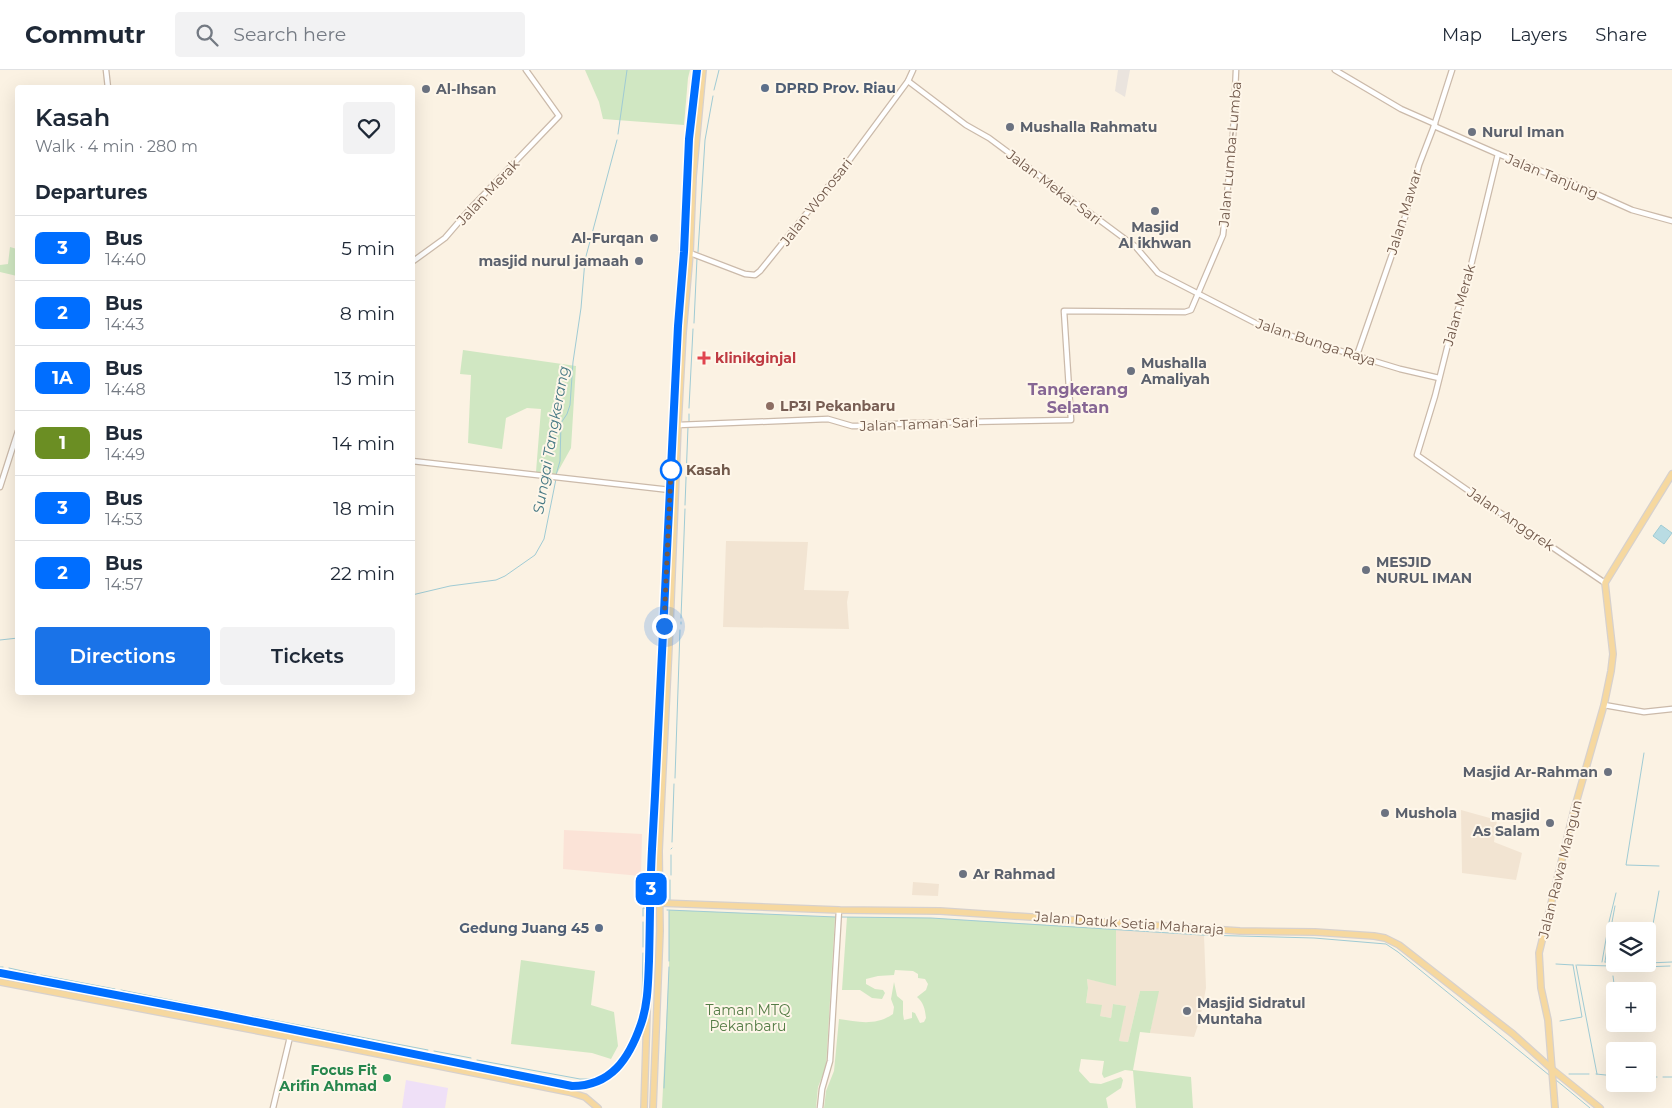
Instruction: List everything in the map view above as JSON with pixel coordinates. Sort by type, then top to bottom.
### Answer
[{"type":"main road","points":[[697,70],[689,139],[684,252],[678,326],[652,853],[644,1107],[653,1107],[654,1094],[660,962],[659,851],[678,425],[690,252],[693,177],[702,70]]},
{"type":"main road","points":[[1605,583],[1672,474]]},
{"type":"main road","name":"Jalan Rawa Mangun","points":[[1555,1108],[1548,1020],[1539,970],[1539,953],[1574,810],[1604,706],[1613,654],[1605,583]]},
{"type":"main road","points":[[660,682],[667,682]]},
{"type":"main road","name":"Jalan Datuk Setia Maharaja","points":[[660,903],[838,915],[940,911],[1231,930],[1316,932],[1385,938],[1399,945],[1513,1034],[1553,1074],[1600,1108]]},
{"type":"main road","points":[[0,973],[221,1015],[572,1086],[598,1082],[618,1067],[641,1025],[648,990]]},
{"type":"main road","points":[[0,982],[289,1039],[370,1052],[569,1092],[585,1097],[598,1108]]},
{"type":"main road","points":[[81,998],[85,990]]},
{"type":"main road","points":[[370,1052],[372,1045]]},
{"type":"main road","points":[[645,1093],[654,1094]]},
{"type":"street","points":[[106,70],[108,85]]},
{"type":"street","name":"Jalan Merak","points":[[415,260],[445,238],[559,116],[526,70]]},
{"type":"street","name":"Jalan Wonosari","points":[[690,252],[745,274],[754,275],[758,273],[840,172],[908,81],[913,70]]},
{"type":"street","name":"Jalan Lumba-Lumba","points":[[1071,420],[1064,311],[1185,312],[1192,310],[1223,235],[1233,135],[1236,70]]},
{"type":"street","name":"Jalan Tanjung","points":[[1335,70],[1401,109],[1498,154],[1574,184],[1632,210],[1672,221]]},
{"type":"street","name":"Jalan Mawar","points":[[1357,355],[1405,217],[1419,165],[1452,70]]},
{"type":"street","name":"Jalan Mekar Sari","points":[[908,81],[966,125],[989,138],[1135,246],[1158,273],[1199,294]]},
{"type":"street","name":"Jalan Merak","points":[[1416,455],[1476,246],[1498,154]]},
{"type":"street","name":"Jalan Bunga Raya","points":[[1199,294],[1265,328],[1400,369],[1438,378]]},
{"type":"street","name":"Jalan Taman Sari","points":[[678,425],[828,419],[852,426],[1071,420]]},
{"type":"street","points":[[0,487],[15,440]]},
{"type":"street","name":"Jalan Anggrek","points":[[1416,455],[1605,583]]},
{"type":"street","points":[[415,460],[670,490]]},
{"type":"street","points":[[1604,706],[1644,712],[1672,709]]},
{"type":"street","points":[[820,1108],[822,1089],[830,1061],[838,915]]},
{"type":"street","points":[[273,1108],[289,1039]]},
{"type":"shaded area","points":[[1118,70],[1130,70],[1125,97],[1115,91]]},
{"type":"shaded area","points":[[726,541],[808,542],[804,590],[849,591],[847,602],[849,629],[723,627]]},
{"type":"shaded area","points":[[1461,810],[1497,820],[1494,842],[1522,853],[1516,880],[1462,873]]},
{"type":"shaded area","points":[[564,830],[642,834],[641,876],[563,869]]},
{"type":"shaded area","points":[[913,882],[939,884],[938,896],[912,895]]},
{"type":"shaded area","points":[[1116,929],[1204,935],[1206,988],[1200,1019],[1194,1037],[1150,1033],[1158,991],[1140,991],[1128,1042],[1119,1041],[1125,1006],[1113,1004],[1111,1018],[1100,1016],[1086,1004],[1087,979],[1116,985]]},
{"type":"shaded area","points":[[406,1080],[448,1088],[445,1108],[402,1108]]},
{"type":"green space","points":[[585,70],[690,70],[684,125],[603,119],[599,102]]},
{"type":"green space","points":[[10,247],[15,248],[15,276],[0,272],[0,265],[8,264]]},
{"type":"green space","points":[[463,350],[576,366],[571,448],[556,475],[536,472],[541,409],[527,408],[506,418],[502,449],[468,443],[471,375],[460,374]]},
{"type":"green space","name":"Taman MTQ Pekanbaru","points":[[669,910],[835,917],[826,1067],[818,1087],[816,1108],[662,1108],[669,968]]},
{"type":"green space","points":[[847,917],[931,918],[1116,929],[1116,986],[1087,979],[1086,1003],[1102,1005],[1100,1016],[1111,1018],[1113,1004],[1126,1006],[1119,1041],[1128,1042],[1140,991],[1159,991],[1150,1033],[1140,1032],[1133,1070],[1191,1077],[1193,1108],[1136,1108],[1133,1071],[1125,1070],[1104,1078],[1102,1074],[1104,1061],[1081,1059],[1079,1071],[1090,1083],[1101,1084],[1121,1077],[1123,1080],[1121,1088],[1106,1098],[1108,1108],[824,1108],[826,1091],[834,1071],[839,1019],[873,1022],[893,1014],[894,1007],[891,999],[894,982],[897,996],[903,1001],[904,1020],[912,1018],[912,1012],[915,1013],[920,1023],[924,1022],[926,1018],[921,1001],[917,997],[926,990],[928,984],[925,979],[918,978],[918,974],[913,971],[895,970],[894,975],[866,979],[866,984],[875,989],[883,990],[885,993],[882,999],[872,998],[860,990],[842,990]]},
{"type":"green space","points":[[521,960],[595,971],[591,1005],[614,1012],[618,1046],[611,1059],[592,1053],[511,1044]]},
{"type":"water","points":[[1661,525],[1672,533],[1664,544],[1653,536]]},
{"type":"waterway","name":"Sungai Tangkerang","points":[[618,134],[627,70]]},
{"type":"waterway","points":[[714,90],[719,70]]},
{"type":"waterway","points":[[698,252],[705,140],[713,96]]},
{"type":"waterway","name":"Sungai Tangkerang","points":[[556,475],[560,461],[561,423],[570,405],[585,260],[617,140]]},
{"type":"waterway","points":[[694,323],[697,258]]},
{"type":"waterway","points":[[689,408],[693,329]]},
{"type":"waterway","points":[[689,414],[689,422]]},
{"type":"waterway","points":[[685,505],[688,427]]},
{"type":"waterway","name":"Sungai Tangkerang","points":[[415,594],[450,586],[496,580],[535,555],[544,539],[556,479]]},
{"type":"waterway","points":[[681,618],[685,509]]},
{"type":"waterway","points":[[675,778],[680,630]]},
{"type":"waterway","name":"Sungai Tangkerang","points":[[0,640],[15,638]]},
{"type":"waterway","points":[[1644,753],[1626,865],[1659,866]]},
{"type":"waterway","points":[[672,842],[674,784]]},
{"type":"waterway","points":[[671,855],[671,875]]},
{"type":"waterway","points":[[670,880],[670,900]]},
{"type":"waterway","points":[[1653,922],[1659,891]]},
{"type":"waterway","points":[[1609,922],[1616,893]]},
{"type":"waterway","points":[[1612,922],[1615,906]]},
{"type":"waterway","points":[[643,916],[643,908],[648,909]]},
{"type":"waterway","points":[[667,910],[836,917]]},
{"type":"waterway","points":[[669,911],[669,961]]},
{"type":"waterway","points":[[840,917],[931,918],[1202,935],[1314,938],[1386,944],[1549,1075]]},
{"type":"waterway","points":[[643,922],[643,947]]},
{"type":"waterway","points":[[1602,962],[1606,939]]},
{"type":"waterway","points":[[642,1008],[643,953]]},
{"type":"waterway","points":[[1605,962],[1606,955]]},
{"type":"waterway","points":[[1656,963],[1672,962]]},
{"type":"waterway","points":[[1556,964],[1573,965]]},
{"type":"waterway","points":[[1560,1021],[1582,1017],[1573,965]]},
{"type":"waterway","points":[[1576,965],[1597,1074]]},
{"type":"waterway","points":[[1577,965],[1606,966]]},
{"type":"waterway","points":[[1656,967],[1670,966]]},
{"type":"waterway","points":[[664,1088],[669,967]]},
{"type":"waterway","points":[[9,968],[36,974]]},
{"type":"waterway","points":[[41,975],[115,989]]},
{"type":"waterway","points":[[1613,976],[1614,982]]},
{"type":"waterway","points":[[121,990],[246,1015]]},
{"type":"waterway","points":[[252,1016],[428,1050]]},
{"type":"waterway","points":[[623,1054],[628,1047]]},
{"type":"waterway","points":[[434,1051],[471,1058]]},
{"type":"waterway","points":[[616,1064],[621,1057]]},
{"type":"waterway","points":[[477,1060],[580,1079],[590,1079],[604,1075]]},
{"type":"waterway","points":[[1569,1074],[1589,1074]]},
{"type":"waterway","points":[[1596,1074],[1606,1075]]},
{"type":"waterway","points":[[1663,1077],[1672,1077]]},
{"type":"waterway","points":[[1556,1080],[1590,1108]]},
{"type":"bus line","name":"3","points":[[0,973],[221,1015],[572,1086],[583,1086],[598,1082],[618,1067],[639,1030],[648,990],[652,853],[678,326],[684,252],[689,139],[697,70]]},
{"type":"place","name":"DPRD Prov. Riau","points":[[765,88]]},
{"type":"place","name":"Al-Ihsan","points":[[426,89]]},
{"type":"place","name":"Mushalla Rahmatu","points":[[1010,127]]},
{"type":"place","name":"Nurul Iman","points":[[1472,132]]},
{"type":"place","name":"Masjid Al ikhwan","points":[[1155,211]]},
{"type":"place","name":"Al-Furqan","points":[[654,238]]},
{"type":"place","name":"masjid nurul jamaah","points":[[639,261]]},
{"type":"place","name":"klinikginjal","points":[[704,358]]},
{"type":"place","name":"Mushalla Amaliyah","points":[[1131,371]]},
{"type":"place","name":"LP3I Pekanbaru","points":[[770,406]]},
{"type":"place","name":"Kasah","points":[[671,470]]},
{"type":"place","name":"MESJID NURUL IMAN","points":[[1366,570]]},
{"type":"place","name":"Masjid Ar-Rahman","points":[[1608,772]]},
{"type":"place","name":"Mushola","points":[[1385,813]]},
{"type":"place","name":"masjid As Salam","points":[[1550,823]]},
{"type":"place","name":"Ar Rahmad","points":[[963,874]]},
{"type":"place","name":"Gedung Juang 45","points":[[599,928]]},
{"type":"place","name":"Masjid Sidratul Muntaha","points":[[1187,1011]]},
{"type":"place","name":"Focus Fit Arifin Ahmad","points":[[387,1078]]},
{"type":"district","name":"Tangkerang Selatan","points":[[1078,398]]},
{"type":"route","points":[[664,626],[671,470]]}]
